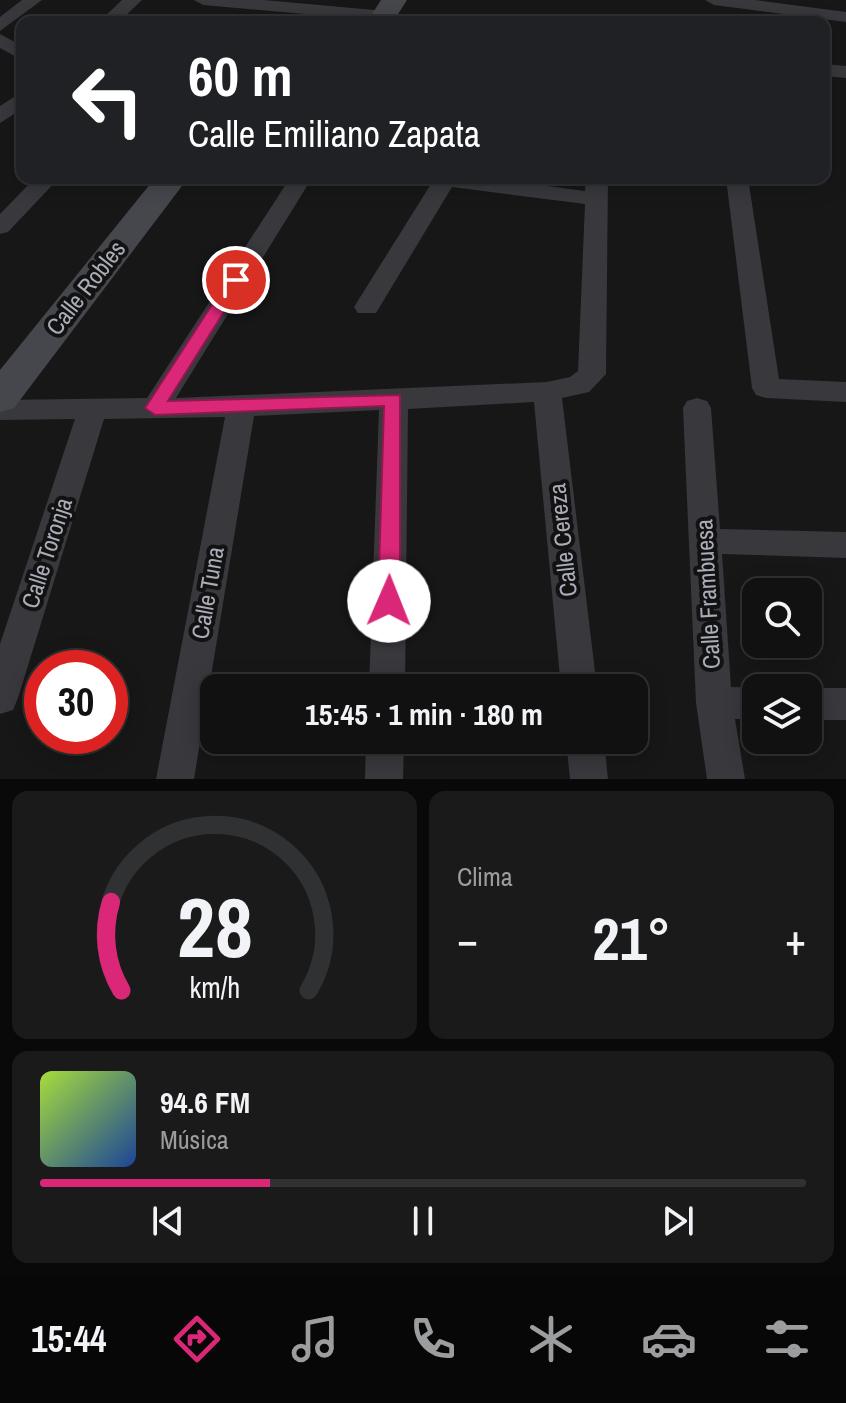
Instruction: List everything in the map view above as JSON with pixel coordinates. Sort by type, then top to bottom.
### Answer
[{"type":"main road","name":"Calle Robles","points":[[0,398],[167,184]]},
{"type":"street","points":[[0,26],[33,0]]},
{"type":"street","points":[[115,16],[133,0]]},
{"type":"street","points":[[203,0],[386,13]]},
{"type":"street","points":[[727,1],[846,17]]},
{"type":"street","points":[[245,16],[261,5]]},
{"type":"street","points":[[0,117],[16,103]]},
{"type":"street","points":[[0,227],[42,184]]},
{"type":"street","points":[[155,408],[297,184]]},
{"type":"street","points":[[367,307],[439,184]]},
{"type":"street","points":[[0,410],[241,407],[547,392],[579,385],[592,374],[596,188],[528,184]]},
{"type":"street","points":[[738,184],[766,388],[846,392]]},
{"type":"street","name":"Calle Cereza","points":[[547,392],[577,674]]},
{"type":"street","points":[[387,674],[394,399]]},
{"type":"street","name":"Calle Toronja","points":[[0,698],[93,407]]},
{"type":"street","name":"Calle Tuna","points":[[175,779],[241,407]]},
{"type":"street","name":"Calle Frambuesa","points":[[697,408],[714,703],[726,779]]},
{"type":"street","points":[[706,541],[846,545]]},
{"type":"street","points":[[714,703],[742,703]]},
{"type":"street","points":[[822,704],[846,704]]},
{"type":"street","points":[[384,779],[385,754]]},
{"type":"street","points":[[586,754],[589,779]]},
{"type":"route","points":[[236,280],[155,408],[394,399],[389,601]]}]
